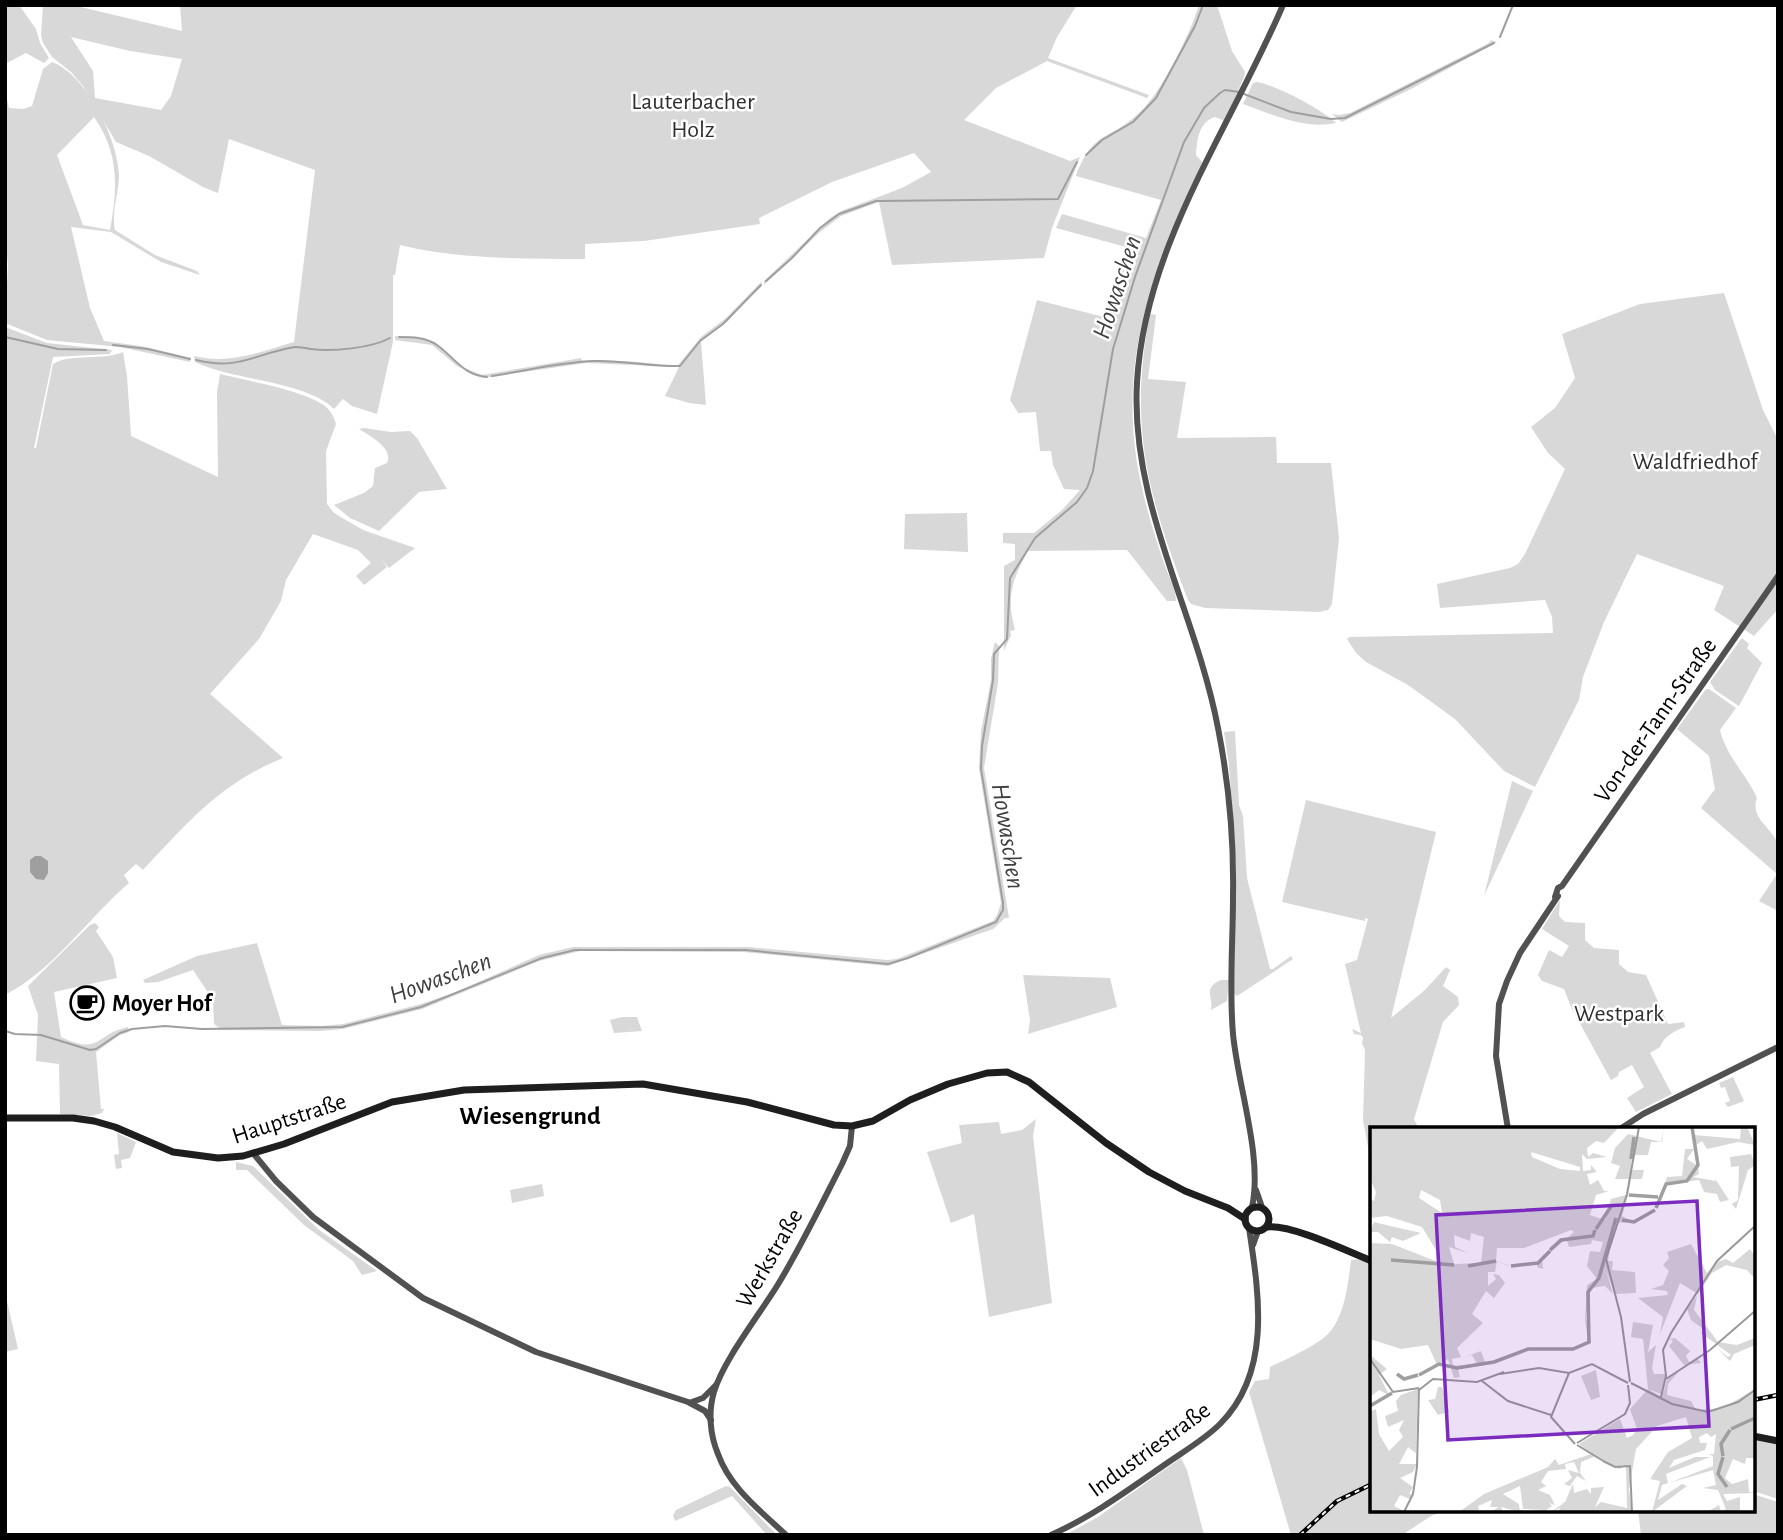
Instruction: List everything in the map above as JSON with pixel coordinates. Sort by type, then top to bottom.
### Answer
[{"type":"main road","points":[[852,1126],[873,1121],[910,1100],[948,1084],[990,1072],[1011,1073],[1029,1082],[1106,1143],[1149,1172],[1185,1191],[1228,1208],[1248,1212],[1262,1207],[1270,1216],[1292,1230],[1370,1260]]},
{"type":"main road","name":"Hauptstraße","points":[[5,1118],[73,1118],[101,1122],[168,1151],[218,1158],[257,1152],[407,1100],[464,1090],[643,1084],[776,1109],[834,1125],[852,1126]]},
{"type":"main road","points":[[1248,1212],[1249,1228],[1258,1231],[1267,1227],[1292,1230]]},
{"type":"main road","points":[[1267,1227],[1270,1216]]},
{"type":"main road","points":[[1755,1436],[1778,1441]]},
{"type":"street","points":[[1262,1207],[1255,1189],[1253,1157],[1238,1074],[1233,1028],[1233,861],[1225,765],[1218,724],[1200,655],[1151,511],[1140,454],[1136,404],[1140,345],[1156,280],[1189,198],[1283,5]]},
{"type":"street","name":"Von-der-Tann-Straße","points":[[1508,1127],[1496,1056],[1499,1004],[1515,963],[1558,888],[1562,886],[1778,576]]},
{"type":"street","points":[[1623,1127],[1651,1110],[1778,1047]]},
{"type":"street","name":"Werkstraße","points":[[786,1535],[730,1478],[718,1454],[711,1420],[712,1405],[718,1381],[784,1274],[846,1157],[852,1126]]},
{"type":"street","points":[[257,1152],[265,1168],[320,1223],[423,1298],[536,1352],[690,1402],[712,1405]]},
{"type":"street","points":[[1248,1212],[1255,1189]]},
{"type":"street","name":"Industriestraße","points":[[1051,1535],[1089,1517],[1181,1453],[1218,1426],[1235,1406],[1251,1376],[1258,1343],[1249,1228]]},
{"type":"street","name":"Industriestraße","points":[[1252,1251],[1258,1231]]},
{"type":"street","points":[[690,1402],[708,1395],[718,1381]]},
{"type":"street","points":[[690,1402],[705,1411],[711,1420]]},
{"type":"green space","points":[[5,5],[19,5],[36,29],[49,58],[44,63],[26,53],[5,64]]},
{"type":"green space","name":"Lauterbacher Holz","points":[[43,5],[72,5],[182,31],[180,5],[1077,5],[1057,37],[1048,58],[1149,95],[1147,98],[1047,61],[996,88],[964,120],[1070,161],[1080,157],[1052,228],[1044,258],[892,265],[879,202],[841,216],[764,285],[764,281],[830,218],[841,211],[902,188],[931,172],[914,153],[832,182],[759,218],[760,224],[644,241],[585,244],[585,259],[469,256],[400,245],[393,275],[393,342],[377,414],[352,406],[343,399],[334,409],[306,392],[195,362],[194,356],[232,358],[294,342],[315,170],[229,139],[218,193],[203,187],[149,156],[116,142],[83,86],[52,57],[41,35]],"holes":[[[71,37],[130,51],[182,59],[171,96],[161,110],[95,98],[93,71]]]},
{"type":"green space","points":[[1199,5],[1217,5],[1232,51],[1245,72],[1225,121],[1215,117],[1210,119],[1200,132],[1196,155],[1202,162],[1201,166],[1154,280],[1136,355],[1133,394],[1134,435],[1140,479],[1176,601],[1167,601],[1127,550],[1028,551],[1012,589],[1011,608],[1015,630],[1010,631],[1011,635],[1004,651],[1004,566],[1015,560],[1015,544],[1003,543],[1003,533],[1034,533],[1062,510],[1080,490],[1064,489],[1053,465],[1051,451],[1040,451],[1036,412],[1018,413],[1010,400],[1037,300],[1104,317],[1126,247],[1056,228],[1062,214],[1146,238],[1161,200],[1076,176],[1082,161],[1095,143],[1139,113],[1157,92],[1182,47]]},
{"type":"green space","points":[[1491,40],[1497,42],[1411,89],[1342,122],[1332,114],[1350,113]]},
{"type":"green space","points":[[52,62],[65,69],[88,94],[107,127],[119,175],[115,230],[155,255],[197,271],[200,275],[161,262],[111,232],[71,227],[90,308],[104,341],[141,346],[191,358],[190,362],[120,347],[47,340],[5,323],[8,265],[5,237],[5,90],[9,108],[23,109],[32,106],[43,69]],"holes":[[[94,117],[102,130],[114,171],[110,230],[83,225],[57,155]]]},
{"type":"green space","points":[[1257,82],[1299,99],[1336,123],[1300,123],[1243,104],[1253,83]]},
{"type":"green space","points":[[762,281],[761,287],[728,321],[701,341],[706,405],[665,396],[679,367],[586,363],[483,378],[457,366],[432,345],[395,340],[395,336],[423,338],[435,342],[462,367],[482,375],[581,358],[582,361],[678,365],[701,337],[726,318]]},
{"type":"green space","name":"Waldfriedhof","points":[[1724,293],[1763,410],[1778,440],[1778,609],[1754,636],[1714,610],[1724,586],[1637,554],[1604,622],[1583,677],[1579,700],[1535,787],[1504,771],[1455,719],[1408,685],[1366,662],[1347,639],[1553,633],[1552,617],[1545,600],[1440,608],[1437,584],[1510,568],[1518,564],[1525,554],[1565,469],[1548,453],[1531,427],[1555,408],[1575,378],[1562,334],[1640,304]]},
{"type":"green space","points":[[1150,314],[1156,315],[1148,379],[1186,382],[1177,438],[1276,437],[1277,463],[1331,463],[1339,538],[1332,604],[1328,610],[1319,612],[1205,608],[1191,604],[1188,600],[1162,527],[1146,460],[1141,392]]},
{"type":"green space","points":[[5,327],[47,343],[112,350],[110,354],[53,357],[34,448],[53,364],[60,361],[115,355],[123,352],[131,436],[218,477],[217,392],[220,374],[275,387],[315,400],[325,406],[333,417],[336,424],[326,451],[327,504],[334,513],[363,530],[415,548],[389,568],[379,557],[387,567],[364,585],[356,576],[371,563],[358,550],[313,534],[286,580],[281,601],[259,639],[210,694],[283,758],[261,768],[223,792],[191,820],[143,870],[136,864],[124,875],[129,883],[55,958],[40,972],[5,995]]},
{"type":"green space","points":[[359,429],[391,432],[410,431],[417,438],[447,489],[419,492],[379,531],[350,518],[334,505],[364,493],[373,486],[375,468],[387,463],[384,447]]},
{"type":"green space","points":[[967,513],[968,552],[904,549],[905,514]]},
{"type":"green space","points":[[1742,638],[1749,644],[1747,648],[1762,663],[1739,706],[1715,690],[1710,682]]},
{"type":"green space","points":[[995,642],[999,646],[998,683],[984,768],[1009,918],[1005,918],[993,929],[888,966],[744,952],[580,951],[539,961],[422,1009],[343,1029],[320,1031],[222,1030],[214,1024],[213,1000],[193,970],[158,982],[145,983],[143,980],[197,956],[257,943],[282,1025],[322,1026],[343,1024],[421,1004],[456,992],[539,955],[573,947],[748,947],[887,960],[897,959],[993,921],[1001,903],[979,768],[981,731]]},
{"type":"green space","points":[[1706,689],[1736,708],[1720,730],[1727,748],[1757,798],[1758,816],[1777,842],[1778,911],[1759,901],[1777,874],[1701,808],[1715,789],[1709,756],[1677,729]]},
{"type":"green space","points":[[1235,731],[1247,878],[1270,969],[1291,956],[1293,959],[1237,996],[1233,993],[1236,861],[1224,732]]},
{"type":"green space","points":[[1512,781],[1533,791],[1484,896]]},
{"type":"green space","points":[[1306,800],[1436,832],[1391,1018],[1425,990],[1446,967],[1450,970],[1443,986],[1458,997],[1459,1005],[1443,1022],[1414,1119],[1418,1127],[1370,1127],[1370,1157],[1363,1120],[1365,1050],[1363,1038],[1354,1034],[1352,1029],[1361,1033],[1345,964],[1357,960],[1368,919],[1365,918],[1365,921],[1282,902]]},
{"type":"green space","name":"Westpark","points":[[1560,900],[1559,916],[1565,922],[1585,923],[1585,940],[1594,948],[1619,950],[1619,964],[1628,972],[1646,975],[1668,1024],[1684,1022],[1685,1027],[1670,1034],[1660,1047],[1650,1053],[1672,1094],[1636,1112],[1627,1098],[1644,1087],[1632,1065],[1611,1080],[1564,989],[1542,981],[1538,975],[1549,950],[1562,957],[1569,946],[1542,929]]},
{"type":"green space","points":[[95,923],[99,927],[96,931],[113,957],[117,978],[54,992],[61,1037],[91,1044],[117,1030],[128,1027],[129,1032],[96,1052],[101,1109],[104,1109],[102,1113],[91,1116],[60,1114],[59,1064],[36,1061],[38,1015],[28,986]]},
{"type":"green space","points":[[1023,975],[1110,978],[1117,1007],[1028,1034],[1030,1020]]},
{"type":"green space","points":[[1221,980],[1229,980],[1227,1001],[1211,1010],[1210,990]]},
{"type":"green space","points":[[637,1017],[642,1031],[614,1033],[610,1020]]},
{"type":"green space","points":[[1733,1077],[1744,1101],[1728,1107],[1725,1103],[1730,1101],[1725,1087],[1721,1088],[1719,1083]]},
{"type":"green space","points":[[1036,1119],[1033,1136],[1052,1303],[989,1317],[974,1214],[951,1223],[927,1152],[962,1143],[959,1125],[999,1122],[1001,1134],[1022,1130]]},
{"type":"green space","points":[[117,1133],[136,1142],[130,1158],[121,1160],[122,1168],[116,1169],[114,1155],[119,1154]]},
{"type":"green space","points":[[236,1162],[253,1166],[318,1229],[377,1271],[362,1275],[353,1261],[304,1225],[247,1170],[236,1170]]},
{"type":"green space","points":[[542,1184],[544,1196],[512,1203],[510,1190]]},
{"type":"green space","points":[[1362,1259],[1370,1262],[1370,1512],[1441,1512],[1402,1535],[1291,1535],[1249,1392],[1255,1381],[1269,1379],[1270,1367],[1309,1347],[1334,1327],[1342,1309],[1351,1260]]},
{"type":"green space","points":[[5,1292],[18,1349],[5,1352]]},
{"type":"green space","points":[[1755,1438],[1778,1443],[1778,1499],[1755,1492]]},
{"type":"green space","points":[[1181,1458],[1187,1470],[1204,1535],[1065,1535],[1098,1517]]},
{"type":"green space","points":[[726,1486],[777,1535],[767,1535],[732,1496],[675,1521],[673,1515],[676,1510]]},
{"type":"green space","points":[[1755,1495],[1778,1502],[1778,1535],[1641,1535],[1638,1512],[1755,1512]]},
{"type":"shaded area","points":[[41,856],[48,861],[48,873],[44,880],[36,879],[30,872],[30,860]]},
{"type":"waterway","points":[[1086,155],[1102,140],[1133,122],[1156,98],[1195,26],[1203,5]]},
{"type":"waterway","name":"Howaschen","points":[[1500,37],[1513,5]]},
{"type":"waterway","name":"Howaschen","points":[[1244,94],[1291,112],[1331,119],[1345,118],[1494,43]]},
{"type":"waterway","name":"Howaschen","points":[[5,1031],[41,1035],[90,1050],[132,1029],[165,1026],[202,1029],[342,1027],[421,1007],[542,958],[575,950],[745,950],[888,964],[996,922],[1003,910],[1003,903],[981,769],[994,654],[1007,639],[1010,578],[1035,538],[1077,502],[1087,488],[1093,471],[1113,349],[1135,277],[1184,142],[1204,108],[1220,93],[1225,90],[1239,92]]},
{"type":"waterway","points":[[766,281],[820,228],[839,214],[876,201],[1058,199],[1077,162]]},
{"type":"waterway","points":[[492,376],[594,361],[680,366],[700,341],[723,324],[761,285]]},
{"type":"waterway","points":[[5,337],[58,349],[106,350]]},
{"type":"waterway","points":[[399,337],[428,340],[465,369],[487,377]]},
{"type":"waterway","points":[[196,360],[211,363],[236,362],[295,347],[320,350],[363,347],[390,338]]},
{"type":"waterway","points":[[113,345],[148,349],[190,359]]},
{"type":"railway","points":[[1755,1400],[1778,1395]]},
{"type":"railway","points":[[1300,1535],[1337,1501],[1370,1485]]},
{"type":"place","name":"Moyer Hof","points":[[87,1003]]},
{"type":"district","name":"Wiesengrund","points":[[530,1115]]}]
